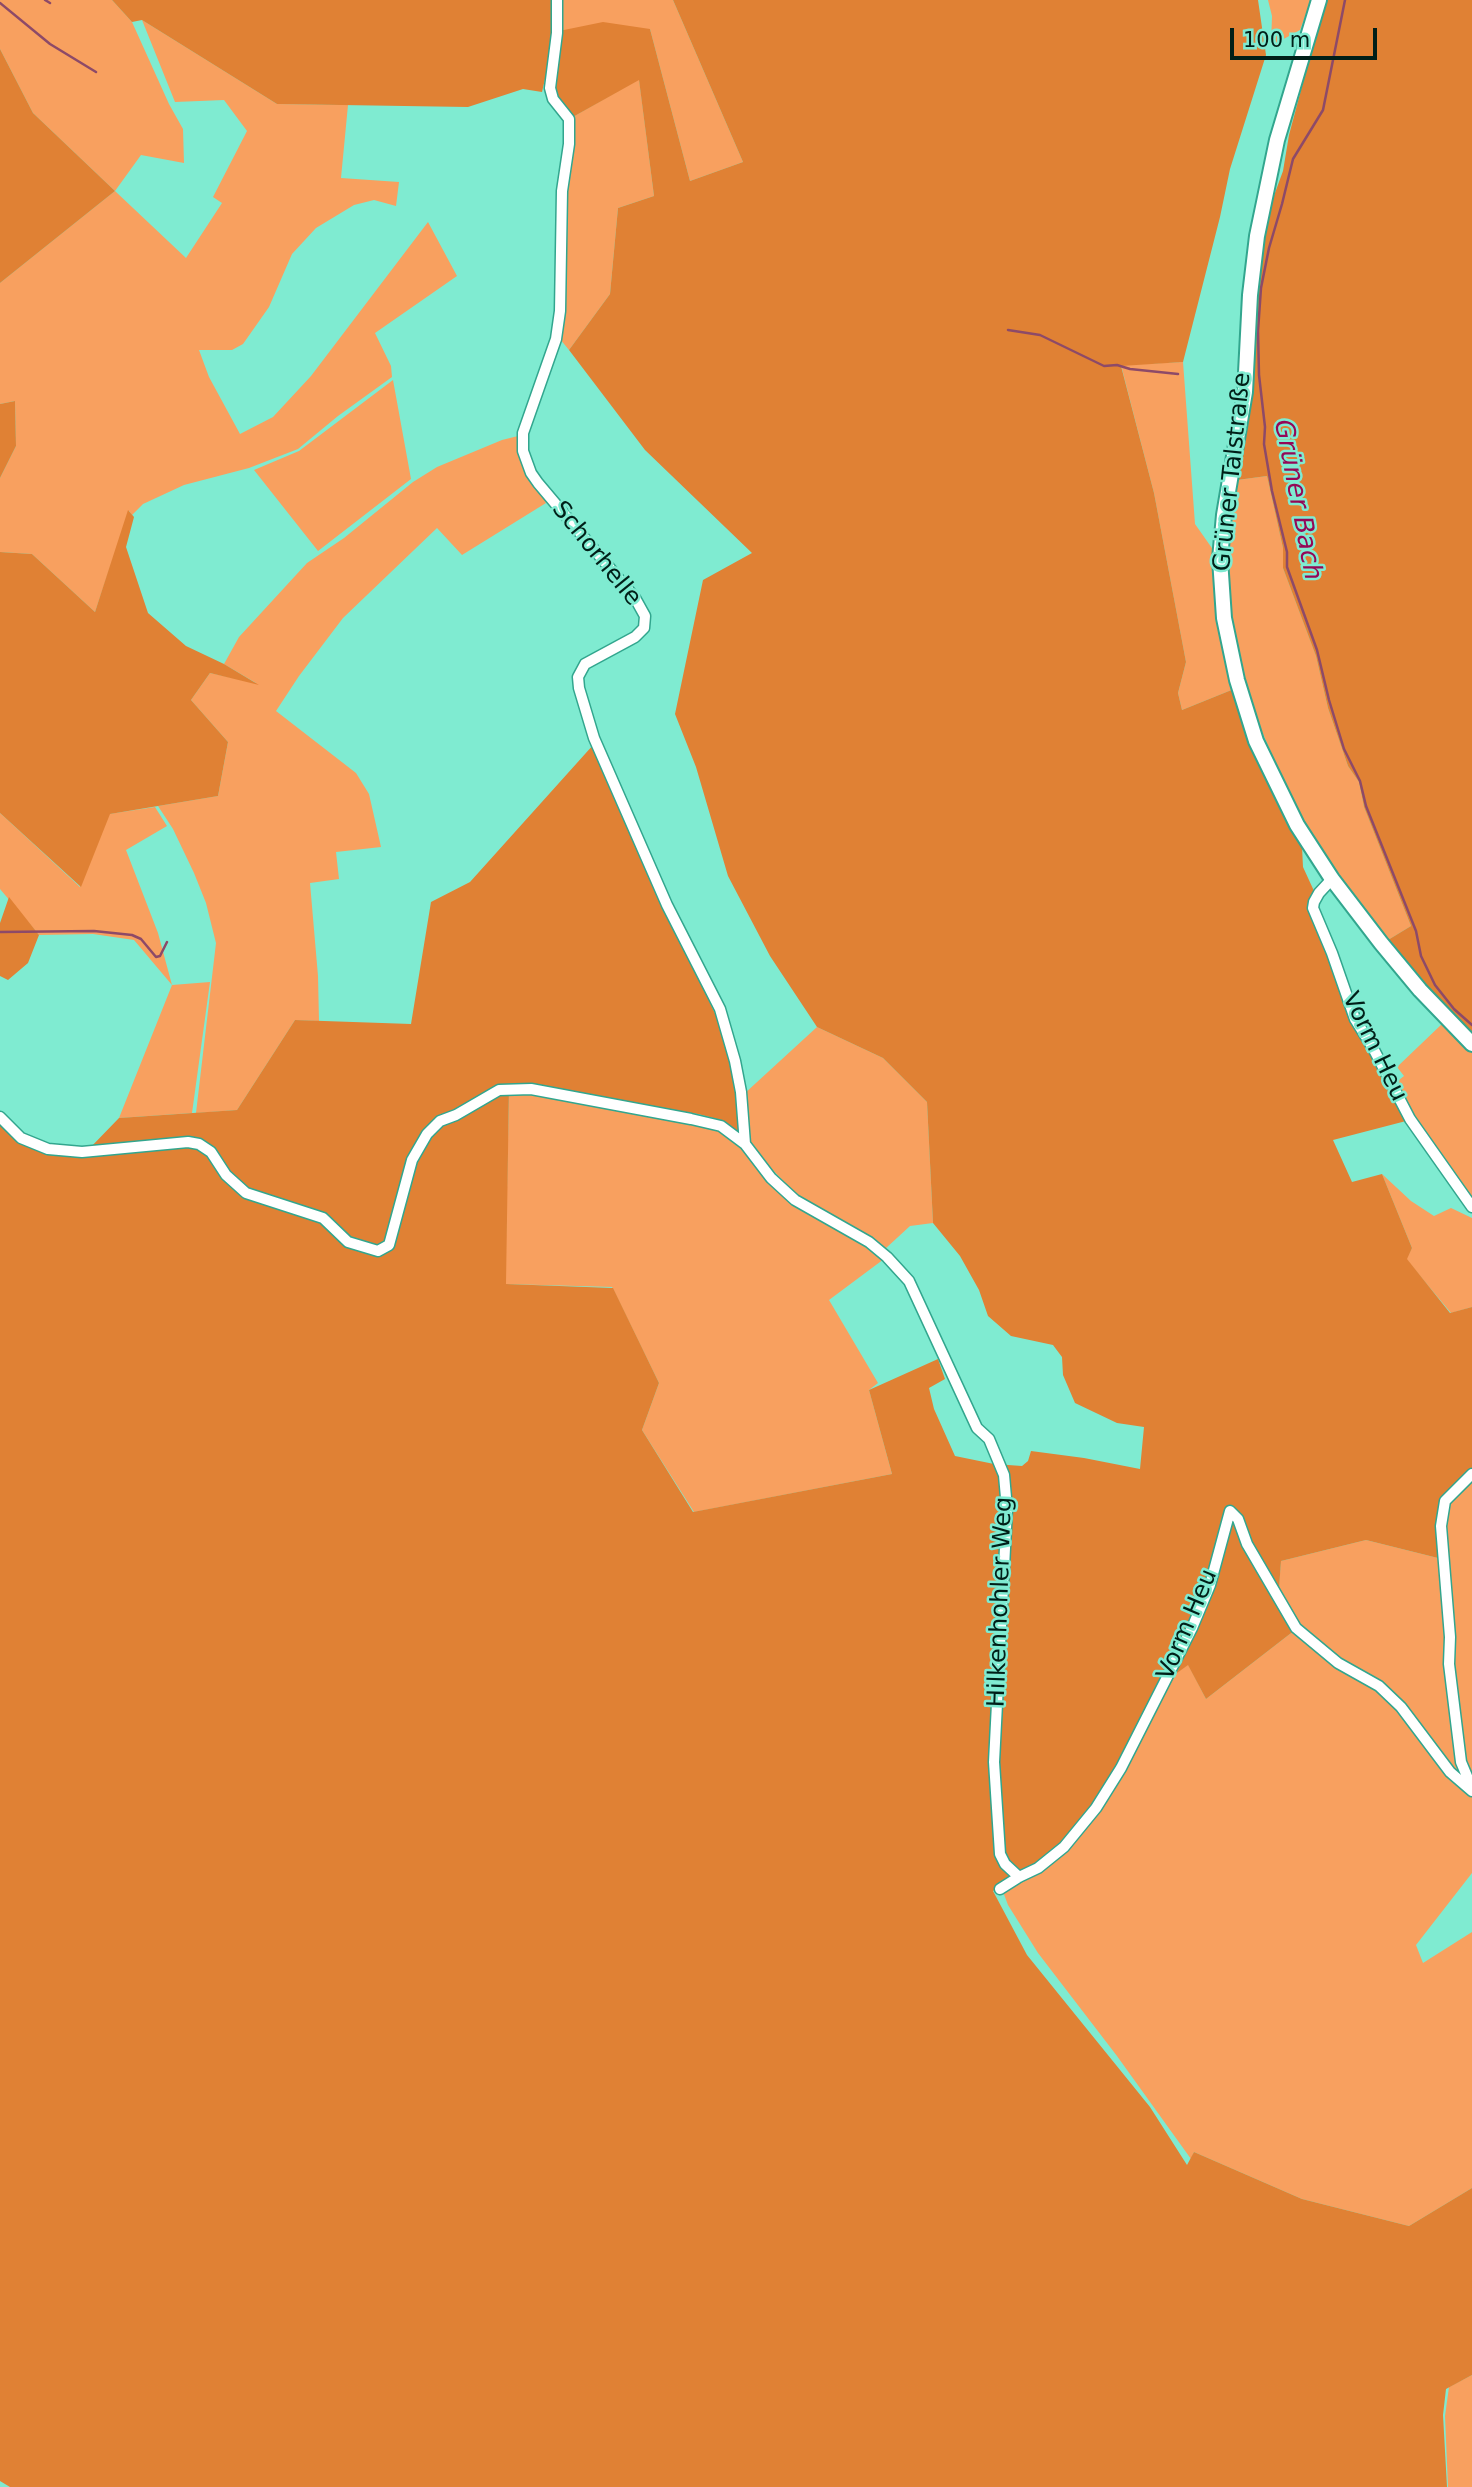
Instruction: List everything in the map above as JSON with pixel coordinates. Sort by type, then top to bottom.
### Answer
[{"type":"main road","name":"Grüner Talstraße","points":[[1319,0],[1277,139],[1257,236],[1250,295],[1245,392],[1224,515],[1221,584],[1229,648],[1256,741],[1297,825],[1332,879],[1420,990],[1472,1044]]},
{"type":"street","name":"Schorhelle","points":[[557,0],[550,88],[553,99],[569,119],[569,144],[562,191],[560,311],[556,339],[523,433],[523,451],[538,483],[635,598],[645,616],[644,628],[635,637],[585,664],[578,677],[579,688],[594,738],[667,905],[720,1009],[739,1082],[745,1144]]},
{"type":"street","name":"Vorm Heu","points":[[1332,879],[1319,893],[1313,908],[1355,1019],[1410,1119],[1472,1207]]},
{"type":"street","name":"Hilkenhohler Weg","points":[[0,1117],[21,1138],[48,1149],[82,1152],[188,1142],[199,1144],[211,1152],[226,1175],[246,1193],[323,1218],[348,1242],[378,1251],[389,1245],[412,1160],[427,1134],[440,1121],[456,1115],[499,1090],[531,1089],[721,1126],[745,1144],[771,1178],[795,1200],[869,1242],[887,1257],[909,1282],[977,1428],[989,1439],[1004,1475],[1007,1509],[994,1762],[1000,1854],[1005,1864],[1019,1877]]},
{"type":"street","name":"Vorm Heu","points":[[1472,1474],[1445,1501],[1441,1526],[1450,1637],[1449,1664],[1461,1762],[1472,1789]]},
{"type":"street","name":"Vorm Heu","points":[[1000,1889],[1038,1868],[1064,1847],[1096,1808],[1121,1768],[1192,1628],[1210,1585],[1230,1511],[1238,1519],[1247,1544],[1296,1628],[1338,1663],[1379,1686],[1401,1707],[1450,1772],[1472,1789]]},
{"type":"shaded area","points":[[0,0],[112,0],[132,22],[183,129],[184,163],[141,155],[115,191],[33,113],[0,49]]},
{"type":"shaded area","points":[[112,0],[555,0],[550,57],[542,92],[523,89],[468,107],[277,104],[142,20],[132,22]]},
{"type":"shaded area","points":[[559,0],[673,0],[743,162],[690,181],[650,29],[559,31]]},
{"type":"shaded area","points":[[673,0],[1258,0],[1266,55],[1230,169],[1183,362],[1121,366],[1154,493],[1186,662],[1178,693],[1182,710],[1234,689],[1250,744],[1302,847],[1303,867],[1314,891],[1308,903],[1311,913],[1365,1042],[1406,1121],[1333,1140],[1352,1182],[1382,1174],[1412,1248],[1407,1259],[1450,1313],[1472,1307],[1472,1469],[1441,1500],[1442,1559],[1366,1540],[1281,1561],[1278,1602],[1295,1630],[1206,1699],[1188,1665],[1166,1681],[1094,1808],[1061,1846],[1037,1867],[1018,1873],[993,1891],[1027,1955],[1150,2107],[1187,2165],[1194,2152],[1302,2199],[1409,2226],[1472,2188],[1472,2375],[1446,2389],[1443,2415],[1447,2487],[10,2487],[0,2481],[0,1120],[47,1150],[87,1151],[119,1118],[237,1110],[295,1020],[411,1024],[431,902],[470,882],[594,744],[664,906],[720,1024],[730,1057],[742,1135],[721,1120],[698,1114],[509,1087],[506,1284],[613,1288],[659,1383],[642,1430],[693,1512],[892,1474],[869,1390],[938,1359],[945,1379],[929,1388],[934,1409],[955,1456],[994,1464],[1022,1466],[1028,1461],[1031,1451],[1140,1469],[1144,1427],[1117,1423],[1075,1403],[1063,1375],[1062,1357],[1053,1345],[1011,1336],[988,1316],[979,1290],[960,1256],[933,1223],[927,1102],[883,1058],[817,1027],[770,956],[728,876],[696,767],[675,714],[703,580],[752,553],[645,450],[569,350],[610,294],[618,208],[654,196],[639,80],[571,118],[546,90],[559,31],[603,22],[650,29],[690,181],[743,162]]},
{"type":"shaded area","points":[[1268,0],[1311,0],[1300,30],[1271,46],[1272,16]]},
{"type":"shaded area","points":[[1325,0],[1472,0],[1472,1032],[1404,962],[1388,940],[1411,926],[1364,807],[1359,782],[1348,766],[1328,708],[1316,656],[1283,568],[1283,548],[1267,476],[1237,480],[1255,349],[1268,212],[1283,171],[1289,135]]},
{"type":"shaded area","points":[[142,20],[277,104],[348,105],[341,178],[399,182],[396,206],[374,200],[354,205],[316,228],[292,254],[269,307],[243,344],[232,350],[199,350],[209,377],[240,434],[273,417],[311,376],[428,222],[457,276],[375,333],[391,366],[392,377],[298,449],[249,468],[184,485],[143,504],[132,515],[129,511],[95,612],[32,554],[0,552],[0,478],[16,446],[15,401],[0,404],[0,283],[115,191],[186,258],[222,203],[213,197],[247,131],[224,100],[175,102]]},
{"type":"shaded area","points":[[0,49],[33,113],[115,191],[0,283]]},
{"type":"shaded area","points":[[639,79],[654,196],[618,208],[610,294],[569,350],[560,339],[561,242],[571,118]]},
{"type":"shaded area","points":[[1183,362],[1195,524],[1214,551],[1234,689],[1182,710],[1178,693],[1186,662],[1154,493],[1121,365]]},
{"type":"shaded area","points":[[393,380],[411,479],[318,551],[254,470],[299,451]]},
{"type":"shaded area","points":[[15,401],[16,446],[0,478],[0,404]]},
{"type":"shaded area","points":[[518,436],[546,503],[462,555],[437,528],[343,618],[276,711],[356,773],[369,794],[381,847],[336,852],[339,879],[310,883],[319,1021],[295,1020],[237,1110],[196,1113],[216,943],[206,903],[194,873],[173,829],[158,806],[218,796],[228,742],[191,700],[210,673],[256,683],[224,664],[239,637],[307,563],[344,538],[413,482],[437,467]]},
{"type":"shaded area","points":[[1267,476],[1283,548],[1283,568],[1316,656],[1328,708],[1348,766],[1359,782],[1364,807],[1411,926],[1388,940],[1327,859],[1290,797],[1255,715],[1244,678],[1230,618],[1227,558],[1237,480]]},
{"type":"shaded area","points":[[128,510],[134,517],[126,547],[148,613],[186,646],[259,685],[210,673],[191,700],[228,742],[218,796],[110,814],[81,887],[0,813],[0,552],[32,554],[95,612]]},
{"type":"shaded area","points":[[155,807],[167,826],[126,850],[158,933],[172,985],[134,940],[93,934],[39,935],[0,889],[0,813],[80,887],[109,814]]},
{"type":"shaded area","points":[[9,897],[39,935],[28,963],[8,980],[0,976],[0,923]]},
{"type":"shaded area","points":[[210,982],[192,1113],[119,1118],[172,985]]},
{"type":"shaded area","points":[[1443,1023],[1472,1051],[1472,1204],[1426,1140],[1395,1083],[1404,1076],[1397,1067]]},
{"type":"shaded area","points":[[817,1027],[883,1058],[927,1102],[933,1223],[910,1226],[885,1249],[866,1234],[801,1199],[761,1158],[751,1143],[744,1094]]},
{"type":"shaded area","points":[[509,1092],[530,1092],[721,1130],[736,1140],[765,1177],[884,1259],[829,1300],[878,1383],[869,1390],[892,1474],[694,1512],[642,1430],[659,1383],[612,1287],[505,1284]]},
{"type":"shaded area","points":[[1382,1174],[1411,1201],[1434,1216],[1451,1208],[1472,1218],[1472,1307],[1451,1313],[1406,1259],[1412,1248]]},
{"type":"shaded area","points":[[1472,1476],[1472,1782],[1463,1762],[1443,1527],[1447,1501]]},
{"type":"shaded area","points":[[1366,1540],[1442,1559],[1460,1771],[1454,1770],[1403,1705],[1339,1662],[1298,1627],[1278,1598],[1281,1561]]},
{"type":"shaded area","points":[[1295,1630],[1379,1688],[1472,1794],[1472,1873],[1416,1945],[1423,1963],[1472,1932],[1472,2188],[1409,2226],[1302,2199],[1194,2152],[1191,2159],[1038,1953],[1008,1905],[1002,1889],[1166,1681],[1188,1664],[1206,1699]]},
{"type":"shaded area","points":[[1472,2375],[1472,2487],[1448,2487],[1445,2416],[1449,2387]]},
{"type":"waterway","points":[[45,0],[50,3]]},
{"type":"waterway","name":"Grüner Bach","points":[[1345,0],[1323,110],[1293,159],[1261,288],[1258,331],[1264,444],[1287,552],[1287,567],[1317,650],[1344,749],[1360,781],[1366,806],[1416,931],[1421,956],[1435,985],[1454,1009],[1472,1025]]},
{"type":"waterway","points":[[0,3],[50,44],[96,72]]},
{"type":"waterway","points":[[1008,330],[1040,335],[1104,366],[1117,365],[1178,374]]},
{"type":"waterway","points":[[0,932],[94,931],[132,935],[141,939],[156,957],[160,956],[167,942]]}]
